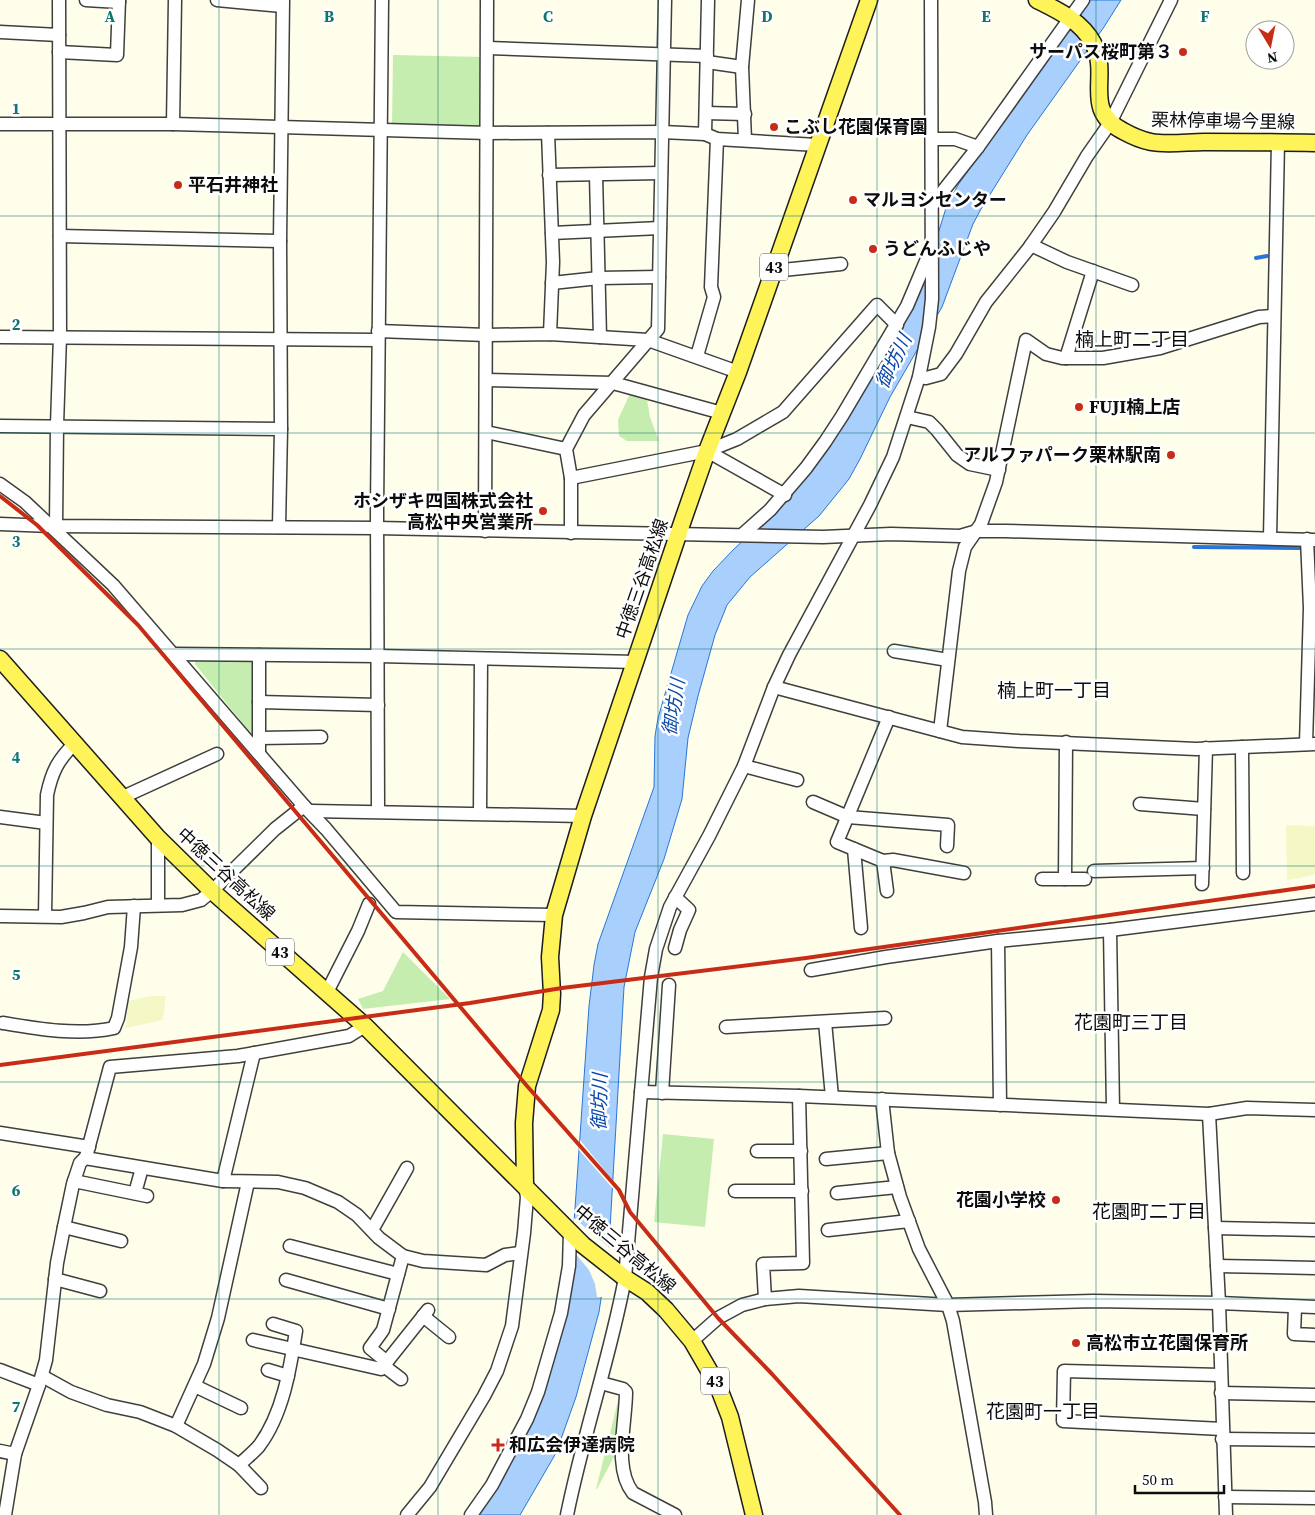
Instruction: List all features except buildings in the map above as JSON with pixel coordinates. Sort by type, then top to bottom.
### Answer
[{"type":"main road","name":"中徳三谷高松線","points":[[525,1186],[524,1123],[527,1086],[551,1010],[550,957],[554,915],[583,816],[708,451],[738,372],[869,0]]},
{"type":"main road","points":[[1045,2],[1072,19],[1095,45],[1100,69],[1100,108],[1103,116],[1110,123]]},
{"type":"main road","name":"栗林停車場今里線","points":[[1110,123],[1133,136],[1152,143],[1315,143]]},
{"type":"main road","name":"中徳三谷高松線","points":[[0,659],[158,838],[212,891],[365,1026],[571,1233],[624,1278],[647,1292],[666,1310],[692,1341],[718,1386],[730,1417],[754,1515]]},
{"type":"street","points":[[54,526],[60,336],[59,0]]},
{"type":"street","points":[[59,52],[117,55],[119,1],[86,0]]},
{"type":"street","points":[[173,124],[175,0]]},
{"type":"street","points":[[216,0],[282,3],[279,527]]},
{"type":"street","points":[[378,811],[377,528],[382,0]]},
{"type":"street","points":[[485,531],[488,0]]},
{"type":"street","points":[[571,532],[571,478],[566,450],[584,415],[658,329],[665,0]]},
{"type":"street","points":[[697,356],[714,297],[711,286],[711,137],[706,113],[708,0]]},
{"type":"street","points":[[745,140],[742,67],[748,0]]},
{"type":"street","points":[[567,1515],[618,1314],[624,1278],[650,977],[662,930],[675,897],[709,836],[744,766],[774,687],[789,655],[854,535],[893,457],[919,377],[932,299],[931,0]]},
{"type":"street","points":[[932,205],[978,147],[1072,19],[1083,0]]},
{"type":"street","points":[[919,377],[926,378],[941,374],[956,354],[986,302],[1031,245],[1054,212],[1110,123],[1171,0]]},
{"type":"street","points":[[0,32],[59,35]]},
{"type":"street","points":[[488,48],[664,54],[707,59],[742,67]]},
{"type":"street","points":[[706,113],[745,114]]},
{"type":"street","points":[[0,124],[173,124],[488,133],[662,132],[818,145]]},
{"type":"street","points":[[548,133],[552,233],[550,334]]},
{"type":"street","points":[[932,139],[955,139],[978,147]]},
{"type":"street","points":[[1270,538],[1278,142]]},
{"type":"street","points":[[549,176],[661,173]]},
{"type":"street","points":[[596,175],[600,337]]},
{"type":"street","points":[[552,233],[660,228]]},
{"type":"street","points":[[60,236],[280,241]]},
{"type":"street","points":[[1031,245],[1068,262],[1132,285]]},
{"type":"street","points":[[746,534],[784,495],[825,442],[897,325],[932,247]]},
{"type":"street","points":[[773,271],[841,264]]},
{"type":"street","points":[[1066,358],[1093,271]]},
{"type":"street","points":[[552,283],[599,278],[659,277]]},
{"type":"street","points":[[571,478],[708,451],[737,439],[783,412],[876,305],[897,325]]},
{"type":"street","points":[[940,731],[959,571],[965,547],[984,516],[998,470],[1026,340],[1046,354],[1066,358],[1103,358],[1160,348],[1259,317],[1274,316]]},
{"type":"street","points":[[0,337],[281,339],[550,334],[648,340],[738,372]]},
{"type":"street","points":[[486,380],[613,383],[722,413]]},
{"type":"street","points":[[907,417],[929,422],[957,455],[970,464],[998,470]]},
{"type":"street","points":[[0,426],[281,428]]},
{"type":"street","points":[[486,432],[566,450]]},
{"type":"street","points":[[708,451],[784,495]]},
{"type":"street","points":[[0,484],[54,526],[113,585],[308,808],[396,912],[554,915]]},
{"type":"street","points":[[0,524],[377,528],[798,536],[891,534],[960,536],[976,531],[1311,540],[1310,744],[1206,748],[962,737],[774,687]]},
{"type":"street","points":[[894,651],[948,660]]},
{"type":"street","points":[[173,654],[378,656],[636,662]]},
{"type":"street","points":[[259,655],[259,753]]},
{"type":"street","points":[[480,813],[481,659]]},
{"type":"street","points":[[259,702],[378,705]]},
{"type":"street","points":[[889,717],[837,842],[882,861],[893,860],[964,873]]},
{"type":"street","points":[[259,738],[321,737]]},
{"type":"street","points":[[1065,879],[1066,742]]},
{"type":"street","points":[[45,916],[47,795],[51,776],[60,759],[75,743]]},
{"type":"street","points":[[1242,747],[1243,873]]},
{"type":"street","points":[[1202,884],[1206,748]]},
{"type":"street","points":[[123,797],[217,754]]},
{"type":"street","points":[[744,766],[797,780]]},
{"type":"street","points":[[813,802],[848,817],[948,825],[947,846]]},
{"type":"street","points":[[1140,804],[1204,809]]},
{"type":"street","points":[[0,916],[67,916],[108,907],[172,905],[201,900],[276,829],[308,808],[583,816]]},
{"type":"street","points":[[0,817],[46,823]]},
{"type":"street","points":[[158,838],[158,904]]},
{"type":"street","points":[[854,849],[861,928]]},
{"type":"street","points":[[882,861],[887,891]]},
{"type":"street","points":[[1042,879],[1065,879],[1090,875],[1202,868]]},
{"type":"street","points":[[675,897],[689,910],[680,930],[675,948]]},
{"type":"street","points":[[327,992],[358,931],[369,904]]},
{"type":"street","points":[[811,970],[998,941],[1110,930],[1206,916],[1315,904]]},
{"type":"street","points":[[3,1023],[79,1032],[114,1028],[118,1018],[131,947],[134,906]]},
{"type":"street","points":[[1110,930],[1113,1108]]},
{"type":"street","points":[[998,941],[1000,1105]]},
{"type":"street","points":[[662,1093],[669,985]]},
{"type":"street","points":[[726,1027],[885,1018]]},
{"type":"street","points":[[825,1022],[832,1097]]},
{"type":"street","points":[[5,1515],[15,1454],[46,1360],[64,1227],[74,1181],[80,1164],[88,1152],[110,1067],[238,1056],[350,1036],[365,1026]]},
{"type":"street","points":[[223,1181],[254,1053]]},
{"type":"street","points":[[641,1092],[832,1097],[1113,1108],[1209,1114],[1247,1108],[1315,1110]]},
{"type":"street","points":[[765,1299],[763,1264],[802,1263],[799,1096]]},
{"type":"street","points":[[882,1099],[888,1153],[897,1186],[919,1249],[948,1305],[953,1321],[986,1515]]},
{"type":"street","points":[[1209,1114],[1219,1303],[1226,1515]]},
{"type":"street","points":[[0,1133],[88,1152],[142,1168],[223,1181],[278,1182],[305,1188],[338,1202],[356,1215],[403,1256],[423,1261],[486,1265],[505,1254],[520,1253]]},
{"type":"street","points":[[757,1150],[801,1151]]},
{"type":"street","points":[[826,1160],[888,1153]]},
{"type":"street","points":[[74,1181],[141,1195],[142,1168]]},
{"type":"street","points":[[372,1230],[407,1168]]},
{"type":"street","points":[[176,1426],[204,1364],[218,1318],[248,1182]]},
{"type":"street","points":[[407,1515],[430,1487],[497,1371],[512,1326],[526,1210],[525,1186]]},
{"type":"street","points":[[837,1193],[897,1186]]},
{"type":"street","points":[[735,1191],[802,1191]]},
{"type":"street","points":[[828,1230],[909,1221]]},
{"type":"street","points":[[64,1227],[121,1241]]},
{"type":"street","points":[[1215,1228],[1315,1230]]},
{"type":"street","points":[[471,1515],[492,1484],[527,1419],[538,1392],[561,1313],[571,1233]]},
{"type":"street","points":[[290,1246],[398,1274]]},
{"type":"street","points":[[401,1379],[370,1348],[383,1330],[403,1256]]},
{"type":"street","points":[[1217,1266],[1315,1268]]},
{"type":"street","points":[[56,1279],[100,1291]]},
{"type":"street","points":[[286,1280],[389,1309]]},
{"type":"street","points":[[692,1341],[718,1318],[742,1305],[765,1299],[799,1296],[948,1305],[1092,1301],[1315,1307]]},
{"type":"street","points":[[1295,1307],[1294,1334],[1315,1335]]},
{"type":"street","points":[[253,1340],[381,1369],[426,1313],[450,1338]]},
{"type":"street","points":[[239,1465],[258,1446],[272,1423],[288,1376],[296,1331],[273,1324]]},
{"type":"street","points":[[0,1370],[40,1380],[107,1406],[140,1412],[176,1426],[239,1465],[261,1488]]},
{"type":"street","points":[[268,1370],[288,1376]]},
{"type":"street","points":[[1220,1375],[1064,1371],[1063,1421],[1315,1440]]},
{"type":"street","points":[[601,1383],[623,1389],[626,1392],[622,1457],[628,1487],[633,1493],[675,1515]]},
{"type":"street","points":[[194,1386],[241,1408]]},
{"type":"street","points":[[1221,1393],[1315,1395]]},
{"type":"street","points":[[0,1451],[15,1454]]},
{"type":"street","points":[[1225,1497],[1315,1498]]},
{"type":"green space","points":[[393,55],[484,57],[482,127],[392,125]]},
{"type":"green space","points":[[631,391],[646,394],[650,417],[659,441],[627,441],[619,436],[618,420]]},
{"type":"green space","points":[[195,660],[255,660],[255,734],[251,734],[195,664]]},
{"type":"green space","points":[[1286,825],[1315,826],[1315,875],[1287,880]]},
{"type":"green space","points":[[403,952],[450,999],[363,1009],[358,999],[383,991]]},
{"type":"green space","points":[[151,996],[166,996],[163,1020],[126,1028],[128,1001]]},
{"type":"green space","points":[[663,1134],[714,1139],[705,1227],[654,1222]]},
{"type":"green space","points":[[619,1397],[622,1398],[616,1453],[596,1489]]},
{"type":"water","name":"御坊川","points":[[1089,0],[1121,0],[1027,135],[981,209],[973,224],[942,307],[890,397],[849,479],[819,516],[750,577],[727,605],[715,635],[688,738],[682,799],[664,859],[635,932],[624,987],[609,1246],[599,1312],[576,1397],[556,1453],[520,1515],[475,1515],[511,1459],[571,1266],[589,1006],[594,965],[598,944],[654,787],[655,736],[658,718],[688,615],[702,586],[713,571],[781,505],[801,482],[933,250],[946,208],[958,185]]},
{"type":"pier","points":[[580,1140],[615,1183],[615,1191],[579,1150]]},
{"type":"pier","points":[[574,1218],[611,1249],[603,1297],[597,1297],[595,1284],[589,1270],[570,1247]]},
{"type":"waterway","points":[[1256,258],[1267,256]]},
{"type":"waterway","points":[[1194,547],[1300,548]]},
{"type":"railway","points":[[0,496],[37,525],[138,625],[527,1086],[619,1190],[630,1212],[718,1318],[772,1374],[900,1515]]},
{"type":"railway","points":[[0,1065],[470,1003],[562,988],[806,958],[1315,886]]},
{"type":"place","name":"サーパス桜町第３","points":[[1183,52]]},
{"type":"place","name":"こぶし花園保育園","points":[[774,127]]},
{"type":"place","name":"平石井神社","points":[[178,185]]},
{"type":"place","name":"マルヨシセンター","points":[[853,200]]},
{"type":"place","name":"うどんふじや","points":[[873,249]]},
{"type":"place","name":"FUJI楠上店","points":[[1079,407]]},
{"type":"place","name":"アルファパーク栗林駅南","points":[[1171,455]]},
{"type":"place","name":"ホシザキ四国株式会社 高松中央営業所","points":[[543,511]]},
{"type":"place","name":"花園小学校","points":[[1056,1200]]},
{"type":"place","name":"高松市立花園保育所","points":[[1076,1343]]},
{"type":"place","name":"和広会伊達病院","points":[[498,1445]]},
{"type":"district","name":"楠上町二丁目","points":[[1132,339]]},
{"type":"district","name":"楠上町一丁目","points":[[1054,690]]},
{"type":"district","name":"花園町三丁目","points":[[1131,1022]]},
{"type":"district","name":"花園町二丁目","points":[[1149,1211]]},
{"type":"district","name":"花園町一丁目","points":[[1043,1411]]}]
